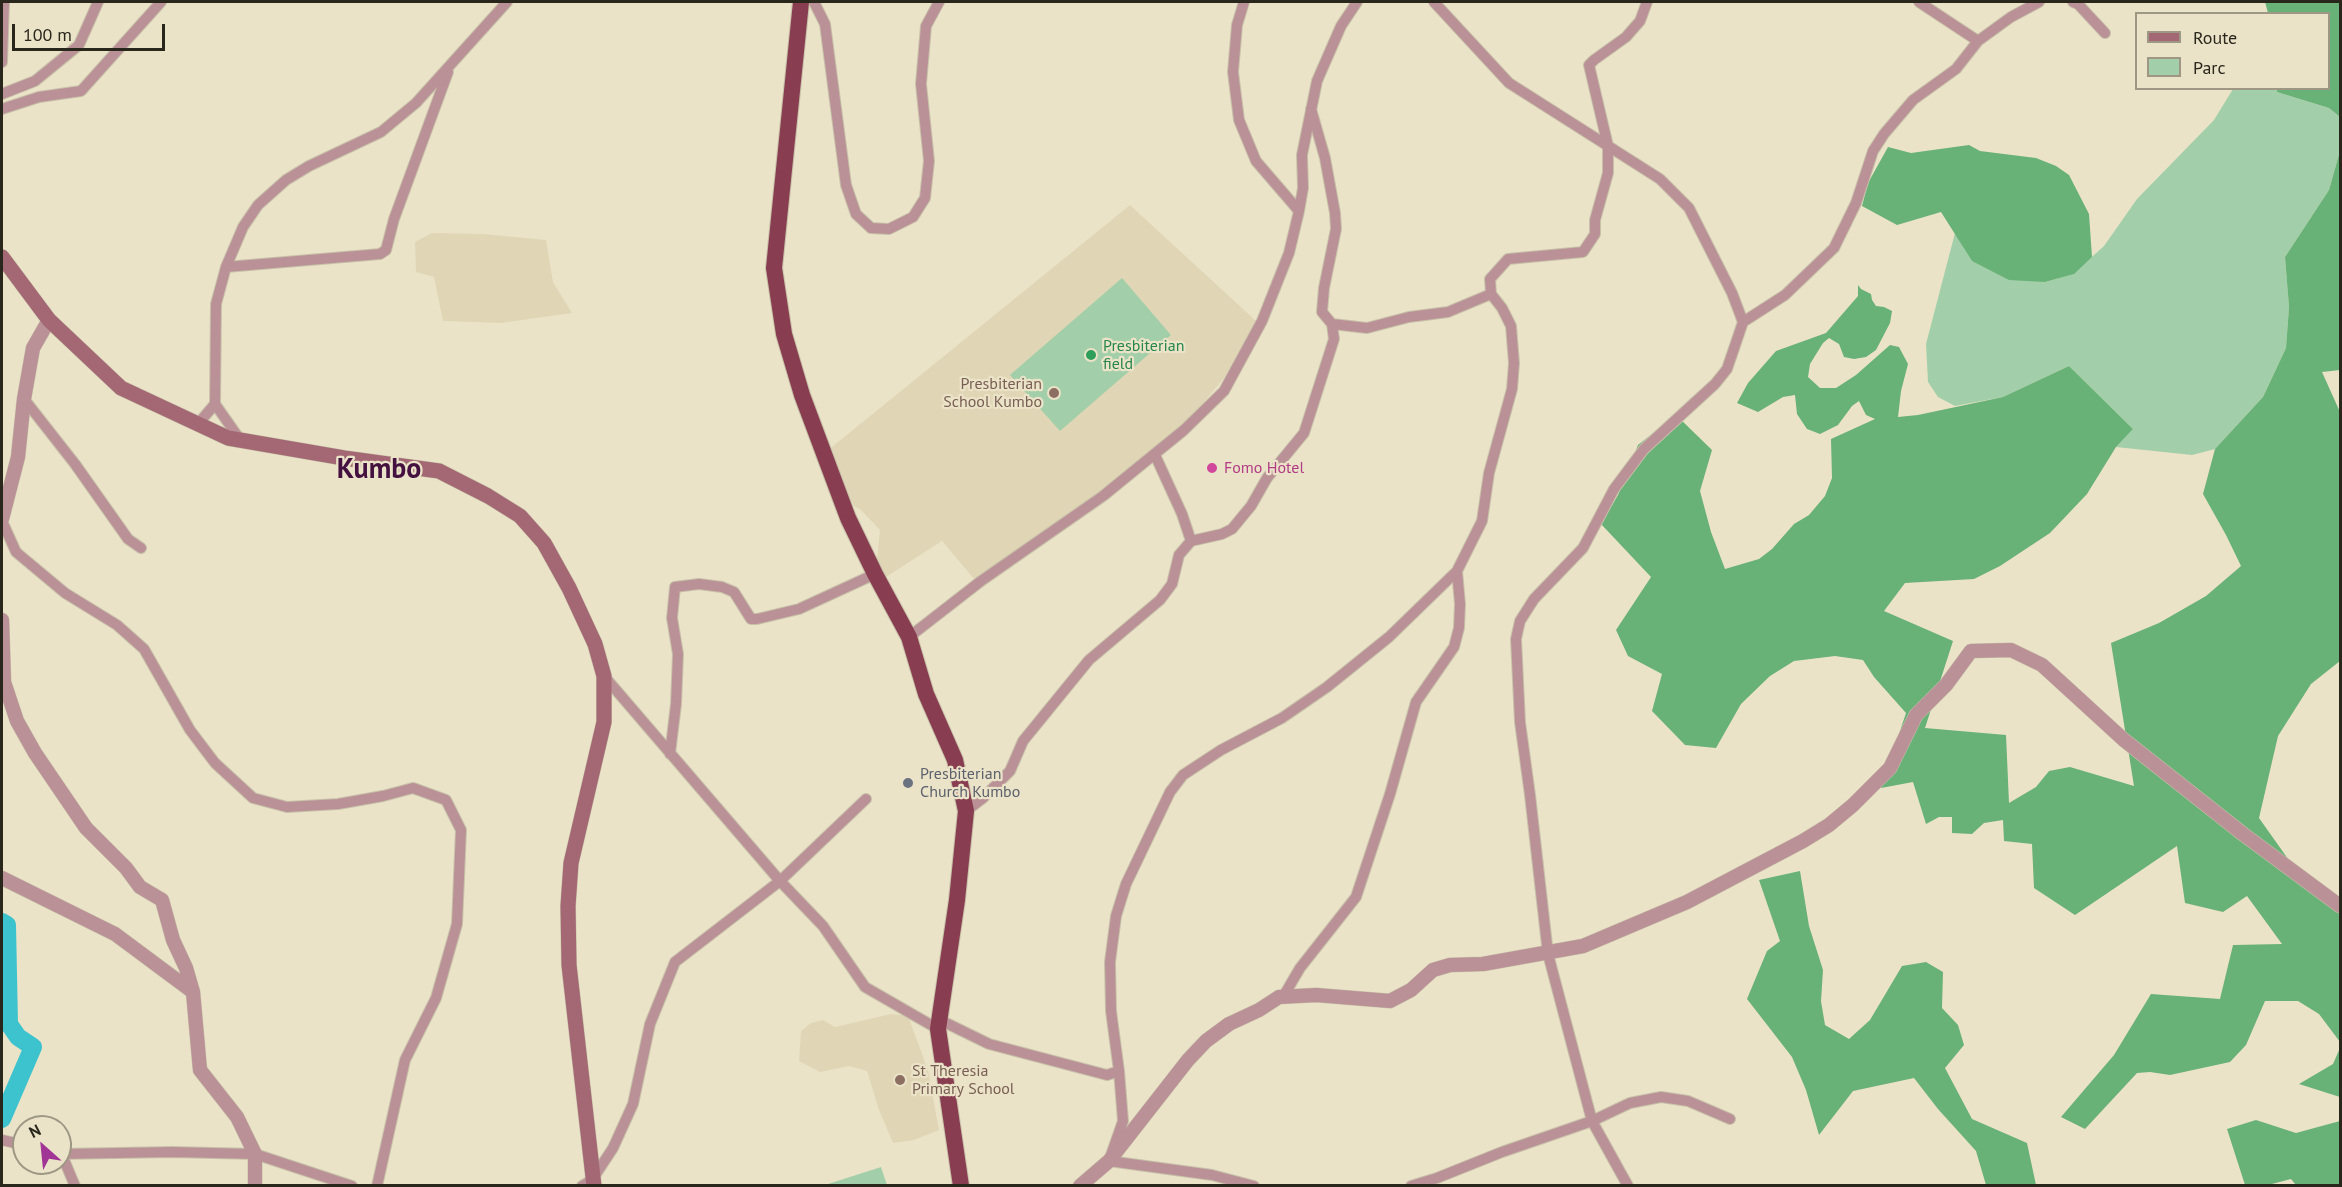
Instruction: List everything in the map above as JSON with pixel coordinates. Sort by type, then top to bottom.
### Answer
[{"type":"highway","points":[[801,2],[774,268],[784,334],[802,395],[848,518],[909,637],[926,694],[955,760],[966,811],[957,900],[939,1024],[961,1185]]},
{"type":"main road","points":[[2,257],[49,320],[121,388],[228,438],[344,458],[431,469],[448,474],[520,516],[544,543],[569,588],[595,644],[604,676],[604,722],[571,863],[568,906],[569,965],[590,1184]]},
{"type":"street","points":[[2,62],[4,2]]},
{"type":"street","points":[[2,94],[35,81],[79,45],[98,2]]},
{"type":"street","points":[[2,109],[39,97],[81,91],[161,2]]},
{"type":"street","points":[[241,441],[215,404],[216,304],[226,267],[243,227],[258,205],[286,180],[309,166],[381,132],[416,103],[507,2]]},
{"type":"street","points":[[814,2],[825,24],[846,185],[856,214],[871,228],[889,229],[913,217],[925,198],[929,161],[921,84],[926,26],[939,2]]},
{"type":"street","points":[[1244,2],[1237,25],[1233,72],[1239,120],[1256,161],[1299,211]]},
{"type":"street","points":[[909,637],[981,581],[1103,496],[1184,430],[1224,391],[1262,321],[1289,253],[1299,211],[1302,155],[1317,81],[1341,26],[1357,2]]},
{"type":"street","points":[[1434,2],[1509,83],[1660,179],[1689,208],[1732,293],[1743,322],[1732,357],[1715,384],[1644,448],[1614,489],[1583,548],[1534,599],[1520,621],[1516,639],[1520,722],[1548,954],[1592,1121],[1628,1185]]},
{"type":"street","points":[[1109,1161],[1123,1120],[1111,1011],[1110,962],[1116,916],[1126,884],[1170,792],[1183,775],[1203,761],[1282,718],[1327,687],[1389,637],[1457,571],[1482,521],[1489,473],[1512,388],[1514,363],[1511,326],[1502,308],[1491,294],[1490,279],[1508,259],[1583,252],[1595,234],[1594,220],[1608,173],[1608,146],[1589,66],[1626,37],[1640,21],[1647,2]]},
{"type":"street","points":[[1919,2],[1978,41]]},
{"type":"street","points":[[1743,322],[1785,295],[1834,248],[1856,203],[1874,151],[1884,134],[1913,100],[1956,69],[1978,41],[2011,17],[2039,2]]},
{"type":"street","points":[[2079,2],[2105,33]]},
{"type":"street","points":[[226,267],[380,254],[386,250],[394,219],[450,65]]},
{"type":"street","points":[[966,811],[983,798],[1010,771],[1023,741],[1089,660],[1160,600],[1172,584],[1179,555],[1191,541],[1222,534],[1232,529],[1251,506],[1267,478],[1304,433],[1334,339],[1332,324],[1322,312],[1324,288],[1336,229],[1335,213],[1325,158],[1311,109]]},
{"type":"street","points":[[1332,324],[1367,328],[1409,317],[1448,312],[1491,294]]},
{"type":"street","points":[[49,320],[33,348],[24,399],[18,457],[2,520],[16,552],[65,593],[117,626],[144,649],[190,730],[215,763],[253,798],[286,807],[383,796],[413,788],[446,800],[461,830],[457,924],[436,998],[405,1060],[377,1185]]},
{"type":"street","points":[[24,399],[75,464],[128,539],[141,548]]},
{"type":"street","points":[[198,424],[215,404]]},
{"type":"street","points":[[1155,455],[1182,514],[1191,541]]},
{"type":"street","points":[[1283,997],[1300,968],[1356,897],[1390,794],[1416,702],[1455,647],[1460,604],[1457,571]]},
{"type":"street","points":[[670,754],[676,704],[678,654],[672,618],[675,587],[699,584],[722,587],[734,592],[751,619],[757,619],[798,609],[875,574]]},
{"type":"street","points":[[2,620],[4,682],[17,721],[35,753],[86,828],[126,867],[140,887],[162,900],[172,940],[186,968],[193,992],[200,1070],[237,1117],[255,1154],[255,1185]]},
{"type":"street","points":[[1080,1185],[1109,1161],[1188,1060],[1206,1041],[1229,1024],[1259,1010],[1279,997],[1316,995],[1390,1001],[1411,990],[1433,970],[1450,964],[1483,964],[1583,946],[1687,902],[1829,825],[1890,768],[1916,715],[1946,685],[1971,651],[2011,650],[2042,665],[2124,740],[2243,834],[2340,906]]},
{"type":"street","points":[[604,676],[780,881],[823,926],[866,987],[939,1024],[989,1044],[1107,1075],[1119,1071]]},
{"type":"street","points":[[590,1184],[613,1148],[633,1104],[650,1024],[675,962],[780,881],[866,799]]},
{"type":"street","points":[[2,878],[115,934],[193,992]]},
{"type":"street","points":[[1411,1185],[1440,1182],[1502,1152],[1592,1121],[1630,1103],[1661,1097],[1688,1101],[1730,1119]]},
{"type":"street","points":[[72,1155],[172,1152],[255,1154],[352,1185]]},
{"type":"street","points":[[1109,1161],[1212,1175],[1254,1185]]},
{"type":"shaded area","name":"Presbiterian School Kumbo","points":[[1130,205],[1256,321],[1229,372],[1193,415],[1126,473],[975,580],[942,541],[886,577],[877,560],[880,530],[861,510],[854,506],[827,451]]},
{"type":"shaded area","points":[[432,233],[484,234],[546,240],[553,282],[572,313],[501,323],[443,321],[434,277],[416,272],[415,242]]},
{"type":"shaded area","name":"St Theresia Primary School","points":[[891,1014],[908,1016],[928,1070],[939,1130],[914,1140],[893,1143],[879,1110],[867,1071],[849,1066],[820,1072],[799,1061],[801,1031],[811,1023],[823,1020],[835,1027]]},
{"type":"green space","points":[[2265,2],[2340,2],[2340,117],[2329,108],[2277,92],[2277,90],[2330,90],[2330,12],[2268,12]]},
{"type":"green space","points":[[2232,90],[2277,90],[2277,92],[2329,108],[2340,117],[2340,151],[2329,190],[2285,257],[2289,307],[2286,348],[2263,397],[2215,449],[2192,455],[2116,447],[2133,429],[2069,366],[2003,397],[1955,406],[1938,397],[1928,382],[1926,344],[1955,233],[1972,261],[2045,282],[2073,274],[2104,246],[2137,199],[2214,120]]},
{"type":"green space","points":[[1969,145],[1980,151],[2036,158],[2056,166],[2069,175],[2089,214],[2092,257],[2074,274],[2045,282],[2009,280],[1972,261],[1941,212],[1897,225],[1862,206],[1868,183],[1888,147],[1911,153]]},
{"type":"green space","points":[[2340,151],[2340,370],[2322,372],[2340,412],[2340,661],[2311,684],[2278,736],[2259,818],[2303,880],[2340,905],[2340,1042],[2319,1014],[2298,1001],[2265,1001],[2246,1045],[2230,1062],[2170,1075],[2137,1073],[2085,1129],[2061,1117],[2114,1055],[2151,994],[2220,999],[2233,945],[2282,944],[2247,896],[2223,912],[2185,903],[2177,846],[2075,915],[2034,888],[2032,844],[2004,841],[2003,820],[1984,823],[1972,834],[1952,833],[1952,817],[1939,817],[1926,824],[1913,782],[1881,788],[1906,713],[1874,677],[1863,660],[1835,656],[1794,661],[1770,676],[1741,704],[1716,748],[1685,745],[1652,711],[1662,674],[1628,656],[1616,630],[1651,577],[1601,524],[1618,495],[1638,445],[1676,415],[1712,450],[1700,491],[1711,532],[1725,569],[1759,559],[1772,549],[1794,524],[1809,515],[1825,496],[1832,478],[1831,439],[1875,419],[1866,415],[1859,401],[1852,406],[1838,425],[1820,434],[1807,429],[1797,414],[1795,395],[1783,397],[1758,412],[1737,403],[1748,383],[1776,351],[1826,333],[1858,296],[1858,285],[1871,294],[1876,306],[1892,311],[1890,323],[1876,350],[1866,357],[1854,359],[1844,357],[1839,344],[1829,338],[1823,343],[1810,364],[1808,377],[1820,388],[1836,388],[1856,375],[1890,345],[1899,347],[1908,364],[1901,391],[1898,417],[2003,397],[2069,366],[2133,429],[2116,447],[2087,494],[2050,533],[2000,566],[1974,579],[1905,583],[1884,611],[1953,641],[1925,728],[2006,735],[2009,803],[2036,787],[2049,771],[2070,767],[2134,786],[2111,643],[2159,623],[2206,596],[2241,566],[2203,494],[2215,449],[2263,397],[2286,348],[2289,307],[2285,257],[2329,190]]},
{"type":"green space","name":"Presbiterian field","points":[[1122,278],[1171,335],[1060,431],[1010,375]]},
{"type":"green space","points":[[1800,871],[1809,926],[1823,970],[1821,1001],[1825,1025],[1849,1039],[1870,1020],[1902,966],[1926,962],[1943,972],[1942,1008],[1958,1025],[1964,1045],[1945,1068],[1972,1119],[2027,1143],[2036,1185],[1986,1185],[1976,1151],[1914,1078],[1853,1091],[1819,1135],[1806,1090],[1792,1057],[1747,999],[1767,951],[1780,941],[1759,880]]},
{"type":"green space","points":[[2340,1048],[2340,1097],[2299,1084],[2333,1064]]},
{"type":"green space","points":[[2256,1120],[2296,1133],[2340,1121],[2340,1185],[2296,1185],[2291,1179],[2268,1185],[2245,1185],[2227,1129]]},
{"type":"green space","points":[[881,1167],[887,1185],[825,1185]]},
{"type":"waterway","points":[[2,922],[7,925],[9,1024],[18,1037],[33,1047],[2,1119]]},
{"type":"place","name":"Presbiterian field","points":[[1091,355]]},
{"type":"place","name":"Presbiterian School Kumbo","points":[[1054,393]]},
{"type":"place","name":"Fomo Hotel","points":[[1212,468]]},
{"type":"place","name":"Presbiterian Church Kumbo","points":[[908,783]]},
{"type":"place","name":"St Theresia Primary School","points":[[900,1080]]},
{"type":"district","name":"Kumbo","points":[[379,470]]}]
